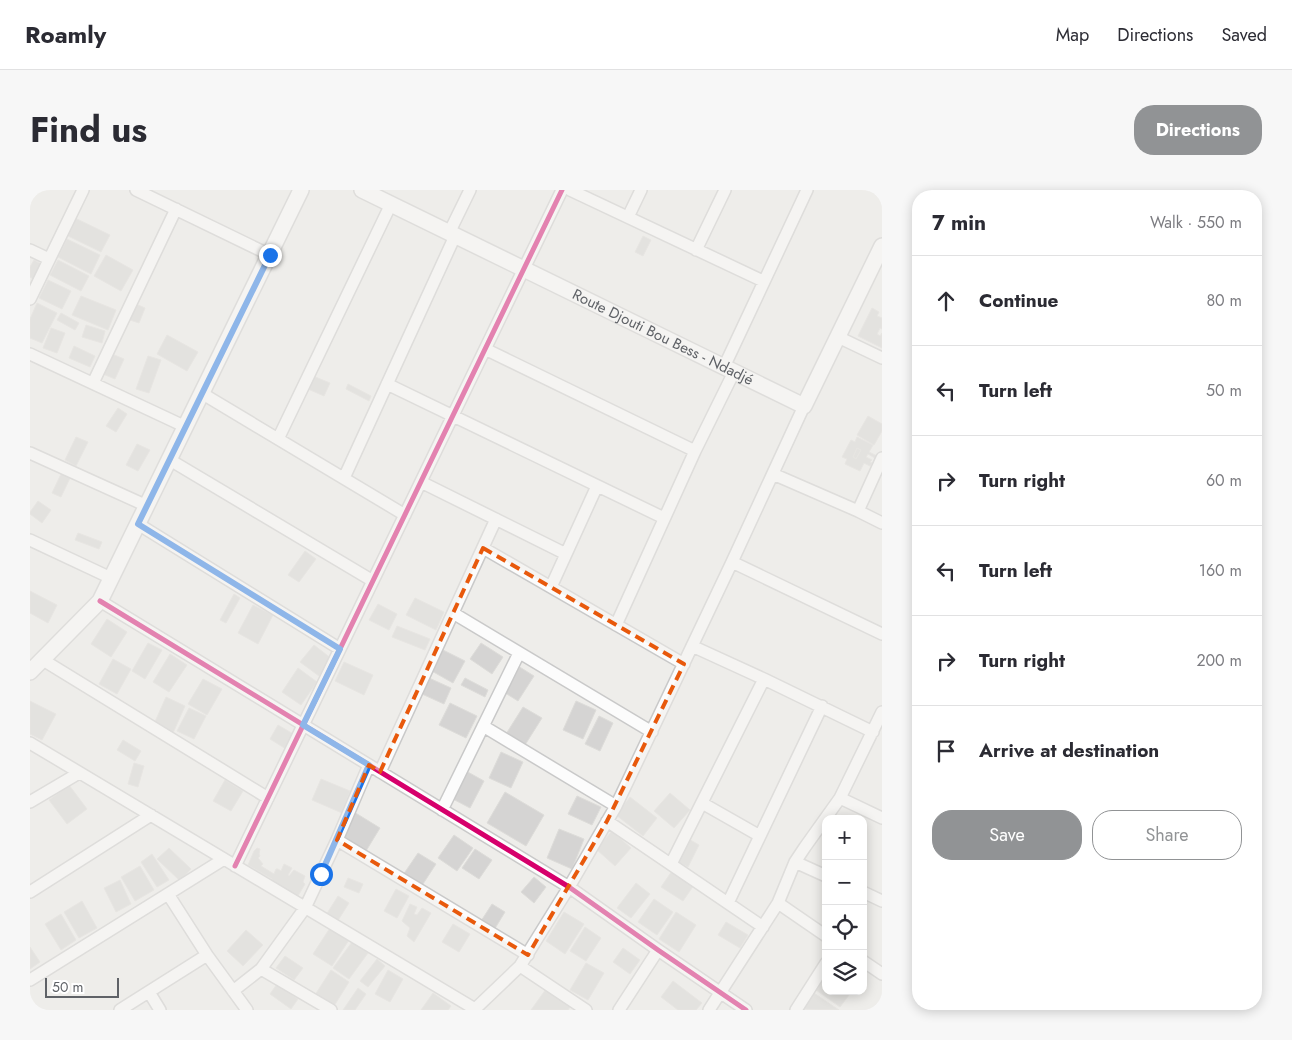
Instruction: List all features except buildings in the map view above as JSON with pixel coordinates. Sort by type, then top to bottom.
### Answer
[{"type":"main road","points":[[30,672],[100,601],[203,394],[301,190]]},
{"type":"main road","name":"Route Djouti Bou Bess - Ndadjé","points":[[362,190],[804,406]]},
{"type":"main road","points":[[804,406],[882,246]]},
{"type":"street","points":[[30,299],[83,190]]},
{"type":"street","points":[[344,478],[388,384],[470,190]]},
{"type":"street","points":[[235,866],[562,190]]},
{"type":"street","points":[[570,190],[763,281]]},
{"type":"street","points":[[628,217],[641,190]]},
{"type":"street","points":[[696,250],[725,190]]},
{"type":"street","points":[[616,625],[695,451],[763,281],[806,190]]},
{"type":"street","points":[[140,191],[270,255]]},
{"type":"street","points":[[278,439],[391,204]]},
{"type":"street","points":[[93,383],[176,209]]},
{"type":"street","points":[[30,250],[49,259]]},
{"type":"street","points":[[838,337],[882,358]]},
{"type":"street","points":[[485,349],[695,451]]},
{"type":"street","points":[[30,354],[186,427]]},
{"type":"street","points":[[388,384],[664,518]]},
{"type":"street","points":[[203,394],[405,515]]},
{"type":"street","points":[[30,744],[474,1009],[520,966],[528,955],[616,806],[774,474],[804,406]]},
{"type":"street","points":[[30,453],[147,506]]},
{"type":"street","points":[[858,511],[882,458]]},
{"type":"street","points":[[170,460],[373,581]]},
{"type":"street","points":[[774,474],[882,523]]},
{"type":"street","points":[[421,482],[566,554]]},
{"type":"street","points":[[551,587],[597,486]]},
{"type":"street","points":[[380,772],[496,519]]},
{"type":"street","points":[[138,524],[340,649]]},
{"type":"street","points":[[30,540],[111,578]]},
{"type":"street","points":[[483,548],[684,664]]},
{"type":"street","points":[[732,562],[882,634]]},
{"type":"street","points":[[100,601],[569,887],[746,1010]]},
{"type":"street","points":[[453,613],[652,732]]},
{"type":"street","points":[[692,646],[822,706],[873,732]]},
{"type":"street","points":[[442,810],[519,653]]},
{"type":"street","points":[[43,660],[268,798]]},
{"type":"street","points":[[671,864],[764,679]]},
{"type":"street","points":[[728,903],[822,706]]},
{"type":"street","points":[[709,1010],[778,903],[795,862],[840,798],[882,712]]},
{"type":"street","points":[[483,726],[616,806]]},
{"type":"street","points":[[233,991],[261,969],[305,908],[369,765]]},
{"type":"street","points":[[30,802],[79,773]]},
{"type":"street","points":[[840,798],[882,818]]},
{"type":"street","points":[[702,803],[760,836]]},
{"type":"street","points":[[30,892],[151,815]]},
{"type":"street","points":[[607,821],[763,927]]},
{"type":"street","points":[[337,840],[528,955]]},
{"type":"street","points":[[30,980],[224,859]]},
{"type":"street","points":[[795,862],[822,874]]},
{"type":"street","points":[[168,894],[207,955],[246,1010]]},
{"type":"street","points":[[867,894],[882,901]]},
{"type":"street","points":[[778,903],[822,933]]},
{"type":"street","points":[[619,1010],[658,950]]},
{"type":"street","points":[[120,1010],[207,955]]},
{"type":"street","points":[[867,964],[882,974]]},
{"type":"street","points":[[520,966],[583,1009]]},
{"type":"street","points":[[261,969],[331,1010]]},
{"type":"street","points":[[796,1010],[822,969]]},
{"type":"street","points":[[148,992],[160,1010]]},
{"type":"highlighted area","points":[[483,548],[684,664],[607,821],[528,955],[337,840],[369,765],[380,772]]},
{"type":"cycle path","points":[[235,866],[562,190]]},
{"type":"cycle path","points":[[100,601],[569,887],[746,1010]]},
{"type":"route","points":[[270,255],[138,524],[340,649],[303,725],[369,765],[321,874]]}]
